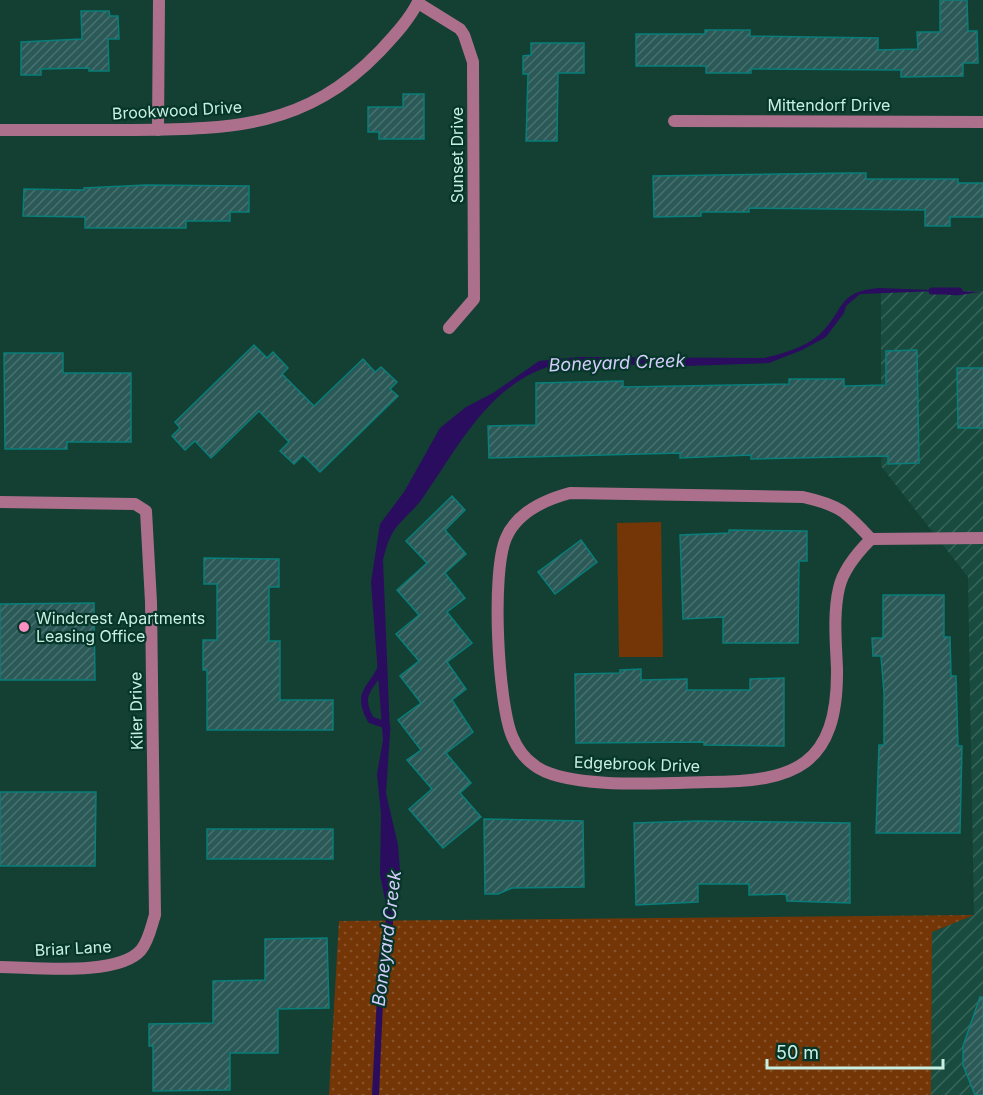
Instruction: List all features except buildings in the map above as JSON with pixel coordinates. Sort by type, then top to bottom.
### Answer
[{"type":"street","points":[[158,130],[159,0]]},
{"type":"street","name":"Brookwood Drive","points":[[0,130],[158,130],[238,126],[277,117],[302,108],[336,90],[362,70],[394,36],[418,1]]},
{"type":"street","name":"Sunset Drive","points":[[418,1],[460,29],[473,62],[474,299],[449,328]]},
{"type":"street","name":"Mittendorf Drive","points":[[674,121],[983,122]]},
{"type":"street","name":"Edgebrook Drive","points":[[570,493],[803,497],[831,503],[846,513],[871,539],[845,572],[839,587],[836,616],[836,711],[830,730],[819,748],[802,765],[790,772],[746,782],[621,783],[561,778],[535,766],[522,754],[512,736],[505,707],[500,652],[499,569],[506,539],[516,523],[532,507],[550,498],[570,493]]},
{"type":"street","name":"Kiler Drive","points":[[0,502],[135,504],[144,508],[148,527],[151,591],[154,843]]},
{"type":"street","points":[[871,539],[983,538]]},
{"type":"street","name":"Briar Lane","points":[[0,967],[114,965],[135,956],[148,940],[155,915],[154,843]]},
{"type":"shaded area","points":[[881,290],[983,291],[983,1095],[931,1095],[932,932],[974,915],[968,577],[881,466]]},
{"type":"shaded area","points":[[661,522],[663,657],[619,657],[617,523]]},
{"type":"shaded area","points":[[974,915],[932,932],[931,1095],[329,1095],[339,921]]},
{"type":"water","points":[[879,288],[983,292],[956,295],[939,291],[860,294],[846,306],[844,313],[826,337],[802,350],[769,363],[686,366],[563,363],[538,371],[516,383],[480,416],[422,499],[400,522],[393,533],[383,560],[390,734],[386,793],[398,845],[401,884],[394,913],[391,944],[385,957],[379,1095],[372,1095],[379,956],[385,939],[386,904],[380,875],[381,814],[377,774],[383,740],[371,582],[380,524],[404,492],[440,428],[466,407],[493,393],[539,361],[579,357],[764,358],[808,343],[828,325],[848,298],[855,293]]},
{"type":"waterway","name":"Boneyard Creek","points":[[932,291],[959,291]]},
{"type":"waterway","name":"Boneyard Creek","points":[[383,662],[364,701],[371,720],[386,725],[387,729]]},
{"type":"place","name":"Windcrest Apartments Leasing Office","points":[[24,627]]}]
